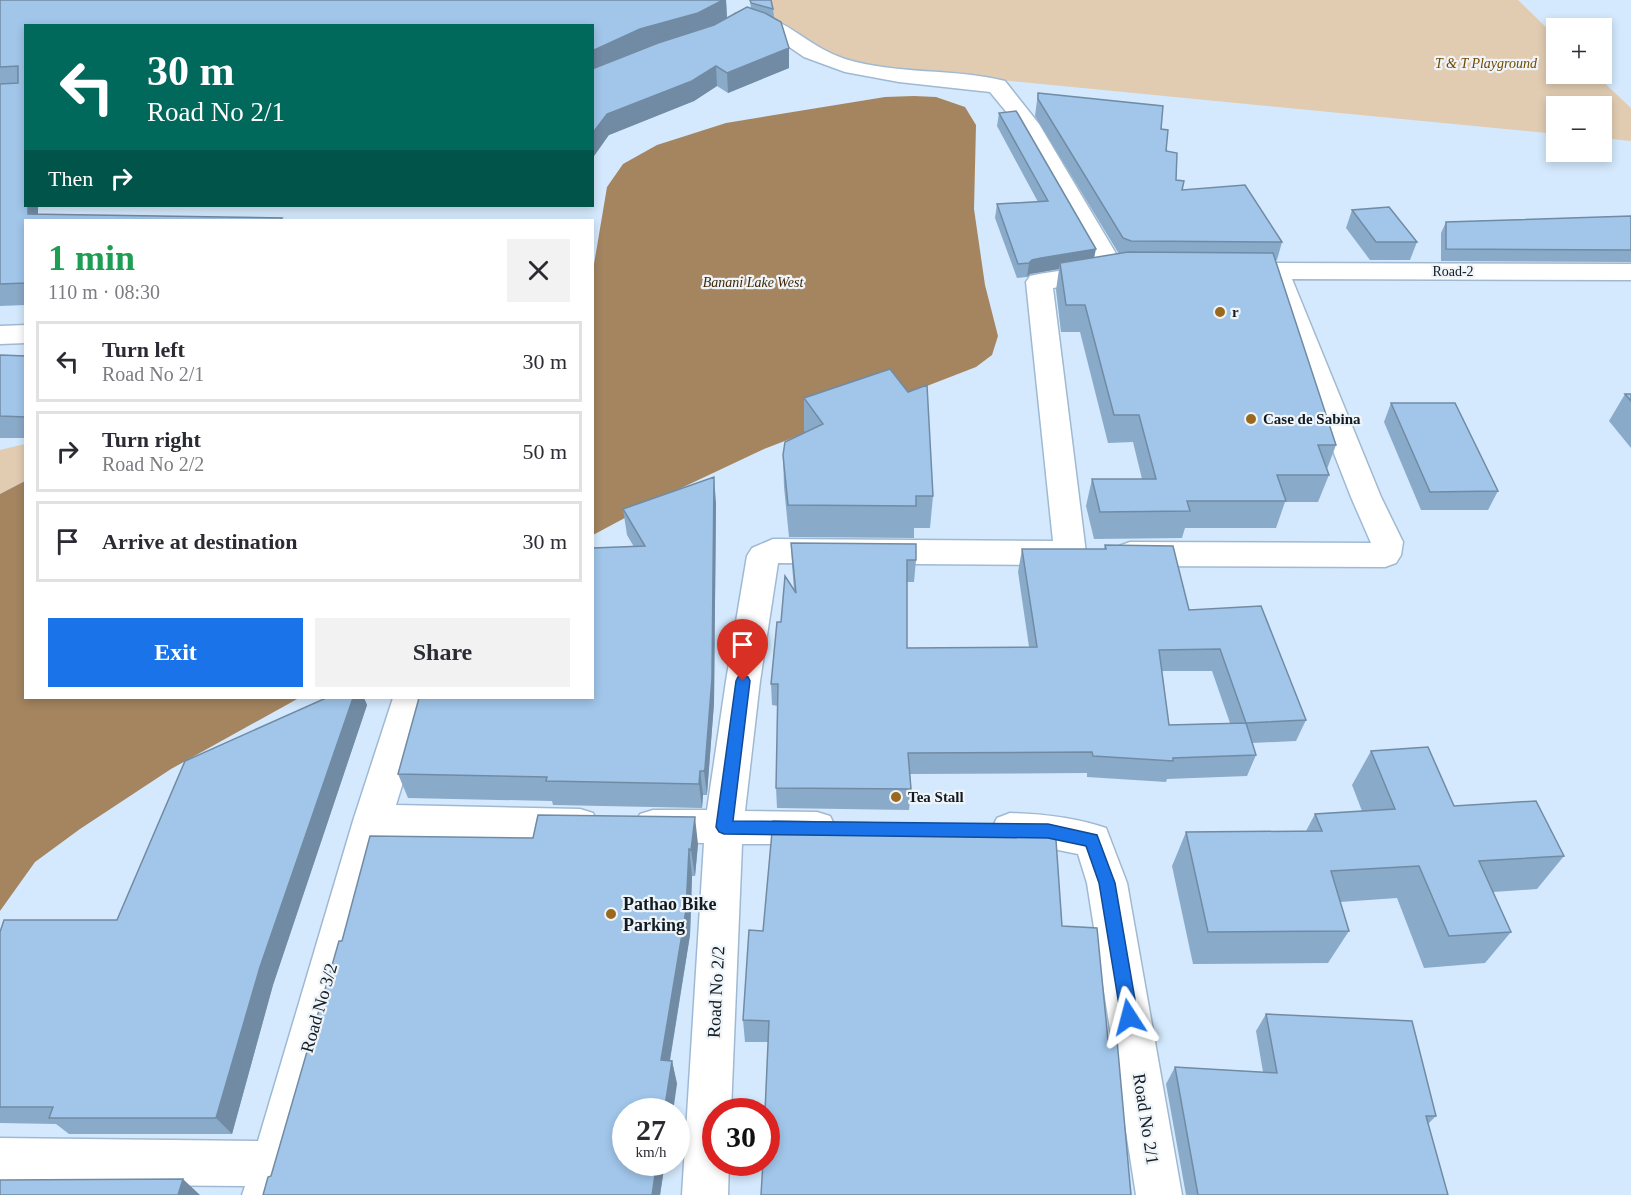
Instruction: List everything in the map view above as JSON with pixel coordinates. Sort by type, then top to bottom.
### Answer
[{"type":"street","points":[[734,15],[760,18],[773,24],[801,46],[822,57],[849,66],[895,75],[997,86],[1028,124],[1108,262],[1122,269]]},
{"type":"street","points":[[1169,270],[1122,269],[1039,282],[1089,553],[1386,555],[1387,542],[1366,497],[1276,271]]},
{"type":"street","name":"Road-2","points":[[1228,270],[1631,272]]},
{"type":"street","points":[[0,335],[24,334]]},
{"type":"street","name":"Road No 2/2","points":[[705,1195],[724,827],[743,681],[763,556],[773,551],[1089,553]]},
{"type":"street","name":"Road No 3/2","points":[[270,1179],[372,821],[411,699]]},
{"type":"street","points":[[372,821],[856,829]]},
{"type":"street","name":"Road No 2/1","points":[[976,830],[1048,831],[1092,840],[1107,883],[1159,1195]]},
{"type":"street","points":[[0,1161],[270,1179]]},
{"type":"green space","name":"T & T Playground","points":[[749,0],[1518,0],[1546,27],[1546,84],[1606,84],[1631,108],[1631,141],[1612,139],[1612,96],[1546,96],[1546,133],[979,78],[900,74],[815,51],[768,24]]},
{"type":"green space","points":[[24,444],[24,482],[0,494],[0,450]]},
{"type":"water","name":"Banani Lake West","points":[[885,97],[936,97],[965,107],[976,125],[974,209],[985,285],[998,336],[992,355],[976,367],[764,449],[677,490],[594,534],[594,264],[607,187],[623,164],[657,145],[726,123]]},
{"type":"water","points":[[24,482],[24,699],[297,699],[171,769],[80,829],[35,862],[0,911],[0,494]]},
{"type":"building","points":[[0,0],[723,0],[698,13],[640,29],[594,50],[594,24],[24,24],[24,207],[28,207],[28,214],[282,218],[24,219],[24,283],[0,284],[0,84],[18,83],[18,66],[0,67]]},
{"type":"building","points":[[750,0],[771,0],[773,9],[751,3]]},
{"type":"building","points":[[747,7],[781,22],[789,48],[727,73],[716,66],[692,81],[607,114],[594,131],[594,68],[658,43],[714,25]]},
{"type":"building","points":[[1038,93],[1163,106],[1161,129],[1168,130],[1166,151],[1177,153],[1176,180],[1184,181],[1182,190],[1245,185],[1282,242],[1131,241],[1123,238],[1038,99]]},
{"type":"building","points":[[1016,111],[1096,249],[1018,264],[997,204],[1048,201],[999,113]]},
{"type":"building","points":[[1389,207],[1417,242],[1376,242],[1352,210]]},
{"type":"building","points":[[1631,216],[1631,250],[1446,249],[1446,222]]},
{"type":"building","points":[[1128,252],[1273,253],[1336,445],[1318,445],[1329,475],[1277,475],[1286,501],[1187,501],[1190,511],[1100,512],[1092,479],[1156,479],[1139,415],[1114,415],[1085,305],[1066,305],[1060,263]]},
{"type":"building","points":[[0,355],[24,356],[24,417],[0,416]]},
{"type":"building","points":[[890,369],[908,392],[927,385],[933,496],[916,496],[916,506],[788,505],[783,455],[785,442],[823,424],[804,398]]},
{"type":"building","points":[[1391,403],[1455,403],[1498,491],[1430,492]]},
{"type":"building","points":[[714,477],[712,678],[705,768],[704,771],[700,771],[699,784],[546,781],[547,777],[398,774],[419,699],[594,699],[594,548],[645,546],[623,509]]},
{"type":"building","points":[[791,543],[916,544],[916,560],[907,560],[907,648],[1037,647],[1022,549],[1106,549],[1105,545],[1173,546],[1189,610],[1261,606],[1306,720],[1246,723],[1256,755],[1173,758],[1173,761],[1093,756],[1092,752],[908,753],[911,789],[776,788],[778,684],[771,684],[777,622],[781,622],[785,576],[796,593]],"holes":[[[1220,649],[1246,723],[1169,725],[1159,650]]]},
{"type":"building","points":[[324,699],[353,699],[260,967],[216,1118],[49,1118],[53,1107],[0,1107],[0,932],[4,920],[117,920],[185,761]]},
{"type":"building","points":[[1428,747],[1454,806],[1536,801],[1564,856],[1479,861],[1511,932],[1449,936],[1419,866],[1331,871],[1349,931],[1208,932],[1186,832],[1322,831],[1315,814],[1395,809],[1371,751]]},
{"type":"building","points":[[538,815],[695,817],[691,850],[689,849],[686,910],[661,1060],[672,1061],[666,1098],[612,1098],[612,1176],[655,1176],[652,1195],[263,1195],[268,1177],[271,1176],[339,941],[342,941],[370,836],[533,838]]},
{"type":"building","points":[[773,821],[1055,826],[1062,926],[1097,928],[1108,1040],[1117,1040],[1131,1195],[761,1195],[762,1176],[780,1176],[780,1098],[766,1098],[769,1021],[743,1020],[749,930],[763,931]]},
{"type":"building","points":[[1266,1014],[1412,1021],[1436,1116],[1426,1116],[1448,1195],[1198,1195],[1175,1067],[1277,1073]]},
{"type":"building","points":[[183,1179],[178,1195],[0,1195],[0,1180]]},
{"type":"place","name":"r","points":[[1220,312]]},
{"type":"place","name":"Case de Sabina","points":[[1251,419]]},
{"type":"place","name":"Tea Stall","points":[[896,797]]},
{"type":"place","name":"Pathao Bike Parking","points":[[611,914]]},
{"type":"route","points":[[743,681],[724,827],[1048,831],[1092,840],[1107,883],[1129,1017]]}]
